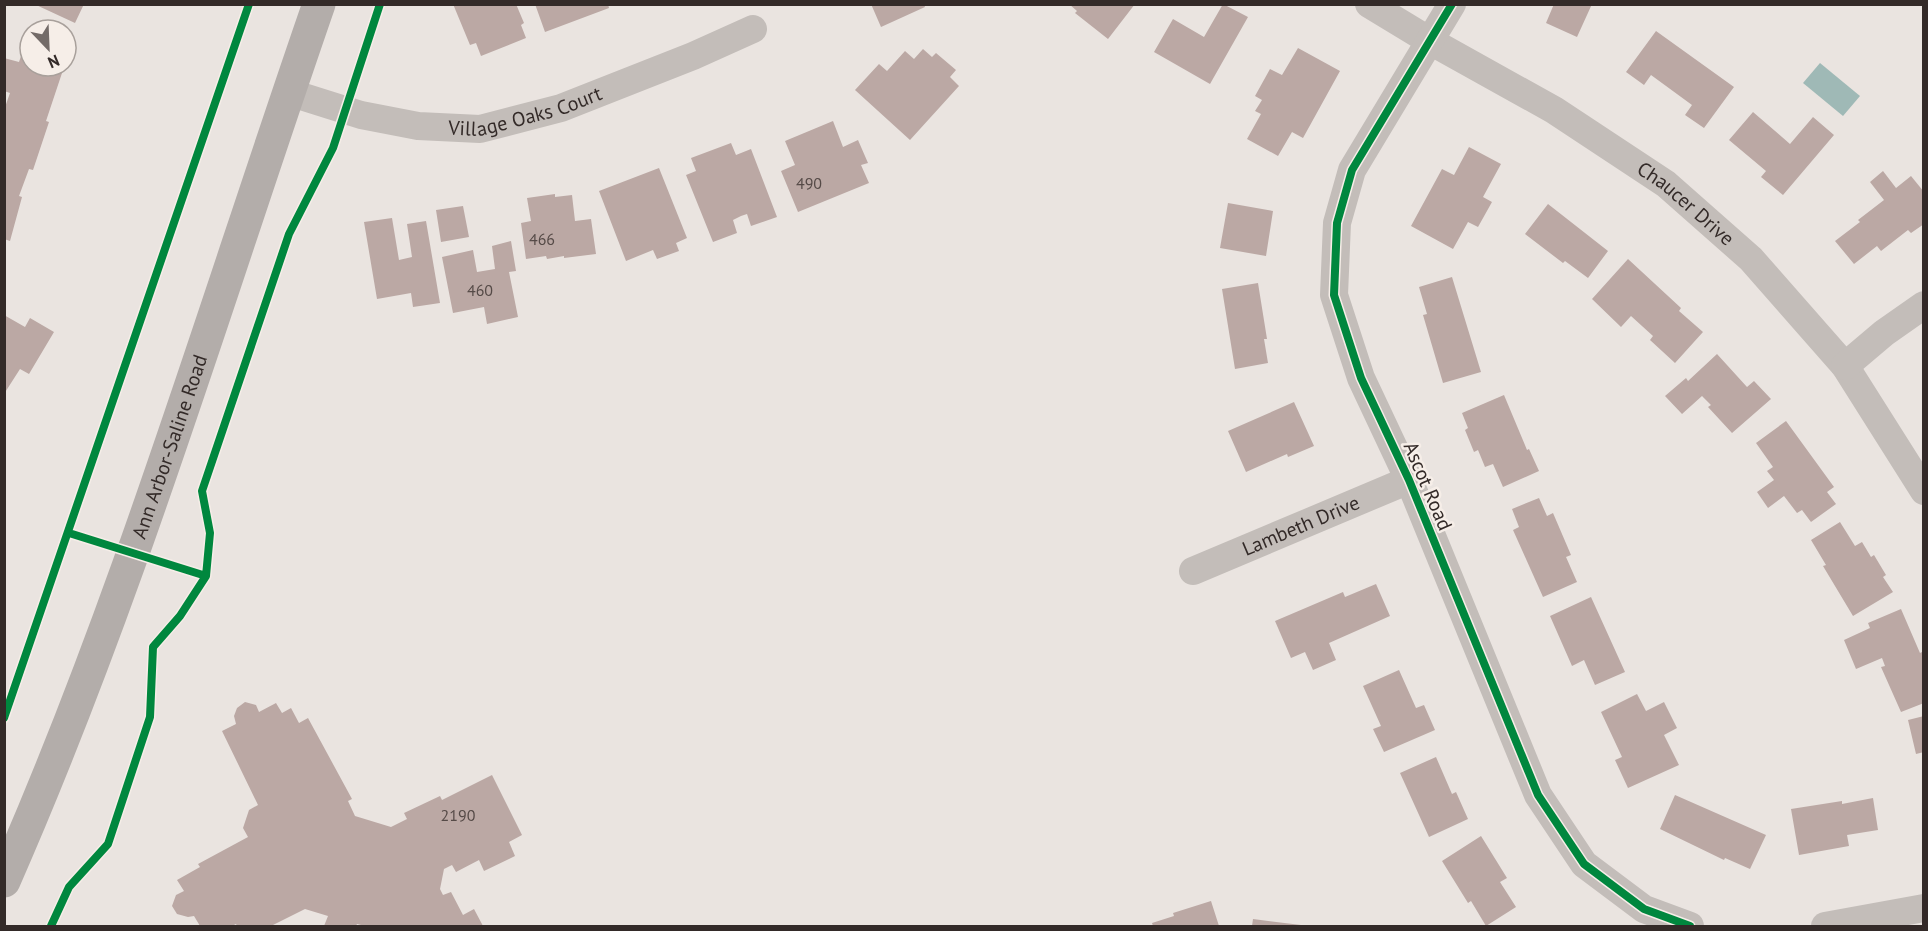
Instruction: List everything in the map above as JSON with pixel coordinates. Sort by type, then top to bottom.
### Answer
[{"type":"main road","name":"Ann Arbor-Saline Road","points":[[4,881],[32,819],[104,634],[319,4]]},
{"type":"street","name":"Chaucer Drive","points":[[1369,4],[1554,110],[1666,184],[1751,259],[1845,366],[1923,490]]},
{"type":"street","name":"Ascot Road","points":[[1452,4],[1352,170],[1337,223],[1334,295],[1360,378],[1408,480],[1538,795],[1584,864],[1644,909],[1689,927]]},
{"type":"street","name":"Village Oaks Court","points":[[288,92],[372,118],[418,126],[480,129],[561,108],[693,56],[753,29]]},
{"type":"street","points":[[1845,366],[1884,333],[1923,305]]},
{"type":"street","name":"Lambeth Drive","points":[[1193,571],[1408,480]]},
{"type":"street","points":[[1825,927],[1923,908]]},
{"type":"water","points":[[1820,63],[1860,96],[1843,116],[1803,83]]},
{"type":"building","points":[[34,4],[84,4],[77,18],[64,18]]},
{"type":"building","points":[[453,4],[516,4],[524,23],[521,25],[526,38],[481,56],[476,43],[470,45]]},
{"type":"building","points":[[535,4],[608,4],[609,8],[545,32]]},
{"type":"building","points":[[871,4],[924,4],[925,7],[881,27]]},
{"type":"building","points":[[1069,4],[1135,4],[1108,39],[1075,13],[1077,11]]},
{"type":"building","points":[[1223,4],[1248,17],[1210,84],[1154,52],[1173,19],[1204,37]]},
{"type":"building","points":[[1554,4],[1592,4],[1577,37],[1546,23]]},
{"type":"building","points":[[1656,31],[1734,87],[1704,128],[1685,115],[1692,105],[1651,75],[1644,85],[1626,72]]},
{"type":"building","points":[[1298,48],[1340,71],[1303,138],[1292,132],[1278,156],[1247,139],[1261,114],[1255,111],[1262,100],[1255,96],[1270,69],[1282,75]]},
{"type":"building","points":[[923,49],[932,57],[936,53],[956,70],[950,77],[959,86],[910,140],[855,90],[879,64],[887,71],[905,51],[914,59]]},
{"type":"building","points":[[4,58],[18,62],[18,78],[60,78],[33,170],[29,169],[19,196],[22,197],[10,241],[4,239],[4,110],[10,93],[4,91]]},
{"type":"building","points":[[1753,112],[1790,144],[1813,117],[1834,135],[1783,195],[1761,177],[1766,171],[1729,140]]},
{"type":"building","points":[[833,121],[843,147],[858,140],[868,163],[861,165],[869,183],[798,212],[781,171],[795,165],[785,141]]},
{"type":"building","points":[[731,143],[736,155],[751,149],[777,217],[751,226],[747,214],[741,216],[733,220],[737,233],[713,242],[686,175],[696,171],[691,158]]},
{"type":"building","points":[[1469,147],[1501,164],[1483,197],[1492,202],[1478,227],[1468,222],[1453,249],[1411,226],[1442,169],[1454,175]]},
{"type":"building","points":[[659,168],[687,238],[676,243],[679,251],[657,259],[653,250],[626,261],[599,191]]},
{"type":"building","points":[[1883,171],[1896,188],[1911,176],[1924,192],[1924,224],[1911,233],[1908,230],[1881,251],[1877,246],[1854,264],[1835,241],[1884,200],[1870,182]]},
{"type":"building","points":[[555,194],[555,197],[572,195],[575,221],[591,219],[596,254],[526,259],[521,223],[531,221],[527,198]]},
{"type":"building","points":[[1228,203],[1273,211],[1266,256],[1220,248]]},
{"type":"building","points":[[1548,204],[1608,251],[1588,278],[1565,261],[1563,263],[1525,234]]},
{"type":"building","points":[[463,206],[469,237],[441,242],[436,210]]},
{"type":"building","points":[[392,218],[399,260],[412,257],[407,224],[426,221],[440,303],[413,307],[411,293],[377,299],[364,222]]},
{"type":"building","points":[[511,241],[516,271],[509,272],[518,317],[487,324],[484,307],[453,313],[442,257],[473,250],[477,272],[495,269],[492,246]]},
{"type":"building","points":[[1628,259],[1681,308],[1679,311],[1703,332],[1675,363],[1650,340],[1653,336],[1631,316],[1621,327],[1592,299]]},
{"type":"building","points":[[1452,277],[1481,372],[1443,383],[1423,315],[1427,314],[1419,287]]},
{"type":"building","points":[[1258,283],[1267,339],[1264,339],[1268,363],[1235,369],[1222,289]]},
{"type":"building","points":[[4,315],[25,327],[30,318],[54,332],[29,374],[20,369],[4,394]]},
{"type":"building","points":[[1717,354],[1747,387],[1754,381],[1771,399],[1732,433],[1708,407],[1711,405],[1702,396],[1682,414],[1665,396],[1686,378],[1688,381]]},
{"type":"building","points":[[1504,395],[1527,450],[1529,449],[1539,471],[1503,487],[1493,464],[1485,467],[1478,450],[1474,452],[1465,430],[1468,428],[1462,413]]},
{"type":"building","points":[[1294,402],[1314,446],[1288,457],[1287,454],[1246,472],[1228,431]]},
{"type":"building","points":[[1786,421],[1834,487],[1827,492],[1836,504],[1811,522],[1802,510],[1797,513],[1784,496],[1768,508],[1757,492],[1774,480],[1767,471],[1773,467],[1756,443]]},
{"type":"building","points":[[1539,498],[1547,516],[1553,513],[1571,555],[1566,557],[1577,582],[1543,597],[1513,530],[1519,527],[1512,509]]},
{"type":"building","points":[[1840,522],[1855,546],[1862,542],[1871,557],[1874,555],[1886,575],[1883,577],[1893,592],[1853,616],[1823,566],[1826,565],[1811,540]]},
{"type":"building","points":[[1376,584],[1390,616],[1329,643],[1336,660],[1313,670],[1305,652],[1291,658],[1275,621],[1343,592],[1345,597]]},
{"type":"building","points":[[1591,597],[1625,672],[1595,685],[1584,660],[1572,666],[1550,616]]},
{"type":"building","points":[[1901,609],[1920,653],[1924,651],[1924,703],[1901,712],[1881,667],[1885,666],[1882,658],[1856,669],[1844,640],[1870,628],[1868,623]]},
{"type":"building","points":[[1399,670],[1416,708],[1424,705],[1435,730],[1384,752],[1373,729],[1381,726],[1363,686]]},
{"type":"building","points":[[1637,694],[1646,711],[1664,702],[1677,728],[1664,735],[1679,765],[1628,788],[1615,760],[1622,757],[1601,712]]},
{"type":"building","points":[[245,702],[256,705],[259,712],[276,703],[282,713],[291,708],[299,723],[308,718],[352,799],[348,801],[355,816],[391,827],[407,819],[404,813],[440,796],[442,800],[492,775],[522,835],[509,842],[515,856],[484,871],[479,860],[456,872],[452,865],[444,869],[440,889],[443,895],[451,892],[463,915],[474,909],[483,926],[365,926],[357,924],[356,926],[324,926],[328,916],[305,909],[271,926],[237,926],[236,924],[200,926],[194,916],[177,914],[172,906],[176,895],[184,891],[177,880],[200,867],[198,864],[248,837],[243,828],[249,810],[258,805],[222,731],[236,724],[234,716],[237,708]]},
{"type":"building","points":[[1924,716],[1924,752],[1916,754],[1908,720]]},
{"type":"building","points":[[1436,757],[1452,794],[1456,792],[1468,819],[1429,837],[1400,773]]},
{"type":"building","points":[[1675,795],[1766,835],[1750,869],[1725,858],[1724,860],[1660,829]]},
{"type":"building","points":[[1873,798],[1878,830],[1847,835],[1849,846],[1799,855],[1791,809],[1842,801],[1842,804]]},
{"type":"building","points":[[1481,836],[1507,878],[1500,882],[1516,907],[1486,926],[1471,901],[1468,903],[1442,861]]},
{"type":"building","points":[[1211,901],[1219,926],[1153,926],[1152,923],[1174,916],[1173,913]]},
{"type":"building","points":[[1253,919],[1301,925],[1301,926],[1252,926]]},
{"type":"cycle path","points":[[4,718],[249,4]]},
{"type":"cycle path","points":[[51,926],[69,887],[108,844],[150,717],[153,647],[180,616],[206,576],[210,533],[202,491],[289,234],[333,148],[380,4]]},
{"type":"cycle path","points":[[1452,4],[1352,170],[1337,223],[1334,295],[1361,378],[1409,480],[1538,795],[1584,864],[1644,909],[1690,926]]},
{"type":"cycle path","points":[[69,533],[206,576]]}]
